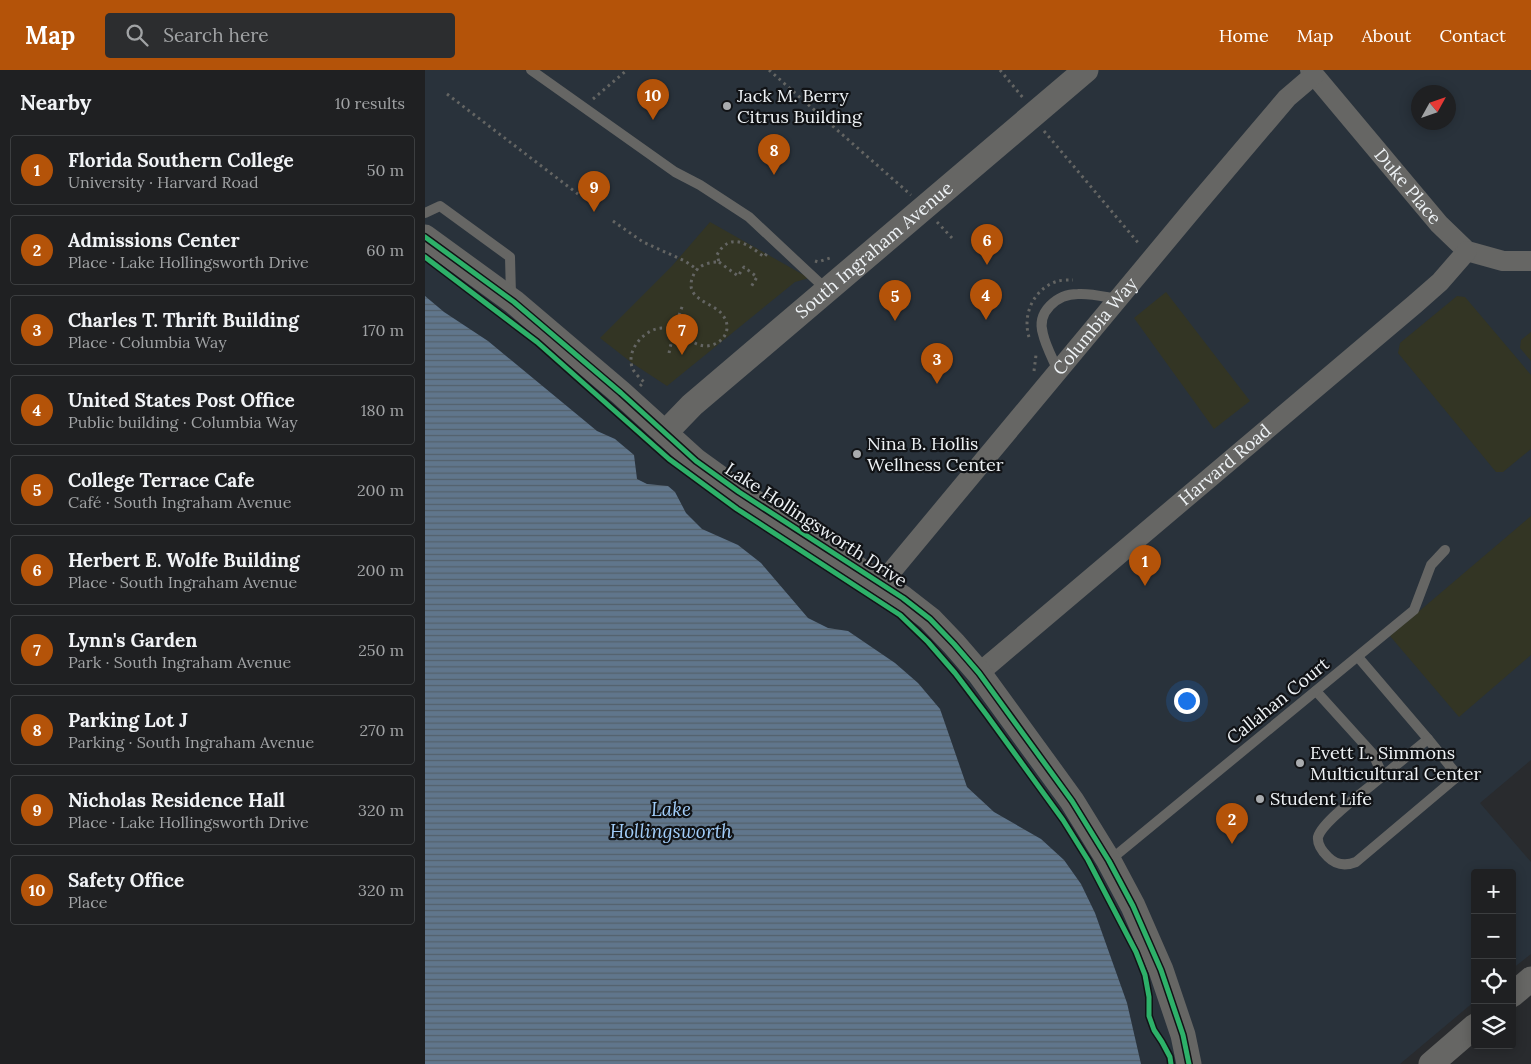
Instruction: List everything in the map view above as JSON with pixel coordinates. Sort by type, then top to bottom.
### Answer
[{"type":"street","name":"South Ingraham Avenue","points":[[665,433],[692,405],[1086,70]]},
{"type":"street","name":"Duke Place","points":[[1312,73],[1439,224],[1467,251],[1503,261],[1531,261]]},
{"type":"street","name":"Columbia Way","points":[[881,584],[1117,299],[1287,98],[1312,73]]},
{"type":"street","name":"Lake Hollingsworth Drive","points":[[425,237],[511,300],[565,344],[696,461],[739,492],[903,598],[930,619],[954,644],[979,673],[1071,801],[1109,860],[1133,906],[1161,970],[1183,1035],[1189,1064]]},
{"type":"street","name":"Harvard Road","points":[[979,673],[1415,304],[1440,282],[1467,251]]},
{"type":"street","points":[[1516,991],[1531,979]]},
{"type":"street","points":[[1431,1064],[1471,1029]]},
{"type":"lane","points":[[531,70],[675,172],[700,185],[749,217],[827,291]]},
{"type":"lane","points":[[425,214],[440,206],[509,257],[511,300]]},
{"type":"lane","points":[[1058,370],[1042,333],[1042,317],[1049,307],[1060,297],[1079,294],[1117,299]]},
{"type":"lane","name":"Callahan Court","points":[[1109,860],[1414,610],[1431,565],[1445,550]]},
{"type":"lane","points":[[1358,657],[1428,739],[1458,776],[1356,862],[1347,866],[1333,862],[1320,849],[1318,838],[1323,828],[1354,799],[1428,739]]},
{"type":"lane","points":[[1316,691],[1373,754],[1383,776]]},
{"type":"path","points":[[583,108],[627,70]]},
{"type":"path","points":[[769,70],[913,197]]},
{"type":"path","points":[[1000,70],[1027,102]]},
{"type":"path","points":[[447,94],[578,194]]},
{"type":"path","points":[[1041,126],[1141,245]]},
{"type":"path","points":[[933,218],[952,238]]},
{"type":"path","points":[[613,221],[643,242],[685,261],[698,270]]},
{"type":"path","points":[[751,287],[757,278],[744,267],[738,276],[719,262],[717,255],[723,246],[738,241],[764,257],[775,243]]},
{"type":"path","points":[[809,261],[818,262],[840,254]]},
{"type":"path","points":[[640,386],[644,382],[637,375],[632,363],[632,354],[643,336],[653,330],[667,327],[683,334],[701,346],[714,345],[724,338],[727,324],[722,314],[700,300],[691,283],[698,270],[707,263],[719,262]]},
{"type":"path","points":[[669,353],[674,330],[683,304]]},
{"type":"shaded area","points":[[425,70],[1531,70],[1531,760],[1480,803],[1531,862],[1531,954],[1516,966],[1516,869],[1471,869],[1471,1004],[1400,1064],[1115,1064],[425,326]]},
{"type":"green space","points":[[710,222],[809,278],[795,282],[667,386],[632,363],[600,338],[672,266]]},
{"type":"green space","points":[[1166,292],[1250,401],[1214,429],[1134,318]]},
{"type":"green space","points":[[1457,296],[1465,297],[1531,375],[1531,449],[1503,472],[1496,472],[1398,353],[1400,343]]},
{"type":"green space","points":[[1531,332],[1531,361],[1520,348],[1521,340]]},
{"type":"green space","points":[[1531,516],[1531,655],[1459,717],[1390,636]]},
{"type":"water","name":"Lake Hollingsworth","points":[[425,296],[444,312],[488,341],[597,431],[615,439],[634,455],[637,479],[647,484],[668,486],[675,492],[686,513],[702,529],[738,545],[761,563],[808,618],[828,628],[848,631],[895,663],[918,683],[940,709],[967,787],[994,812],[1041,839],[1064,860],[1081,884],[1095,913],[1127,1003],[1141,1064],[425,1064]]},
{"type":"cycle path","points":[[425,237],[514,302],[621,393],[696,461],[739,492],[903,598],[930,619],[954,644],[979,673],[1072,801],[1109,861],[1133,906],[1161,970],[1183,1035],[1189,1064]]},
{"type":"cycle path","points":[[425,257],[537,342],[669,459],[737,509],[900,615],[928,642],[955,673],[986,714],[1063,820],[1088,860],[1136,952],[1145,975],[1149,997],[1149,1016],[1154,1030],[1170,1057],[1171,1064]]},
{"type":"place","name":"Jack M. Berry Citrus Building","points":[[727,106]]},
{"type":"place","name":"Safety Office","points":[[653,120]]},
{"type":"place","name":"Parking Lot J","points":[[774,175]]},
{"type":"place","name":"Nicholas Residence Hall","points":[[594,212]]},
{"type":"place","name":"Herbert E. Wolfe Building","points":[[987,265]]},
{"type":"place","name":"United States Post Office","points":[[986,320]]},
{"type":"place","name":"College Terrace Cafe","points":[[895,321]]},
{"type":"place","name":"Lynn's Garden","points":[[682,355]]},
{"type":"place","name":"Charles T. Thrift Building","points":[[937,384]]},
{"type":"place","name":"Nina B. Hollis Wellness Center","points":[[857,454]]},
{"type":"place","name":"Florida Southern College","points":[[1145,586]]},
{"type":"place","name":"Evett L. Simmons Multicultural Center","points":[[1300,763]]},
{"type":"place","name":"Student Life","points":[[1260,799]]},
{"type":"place","name":"Admissions Center","points":[[1232,844]]}]
